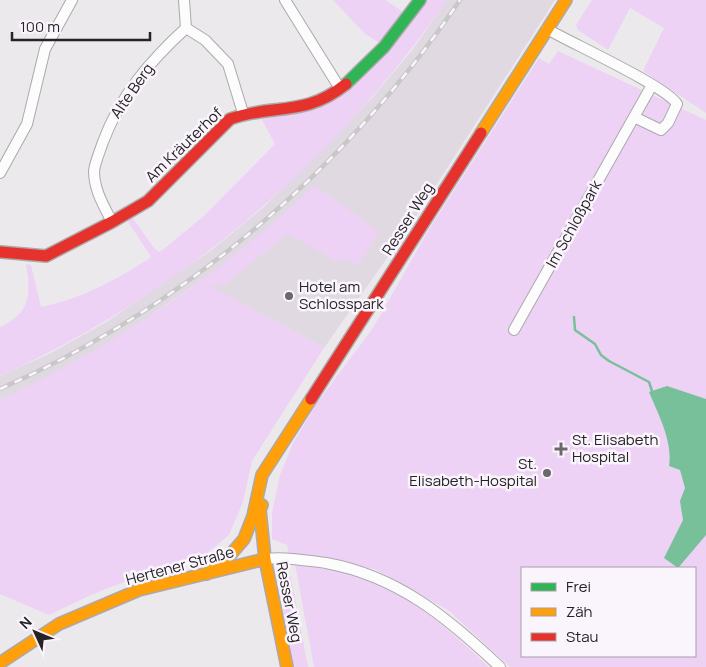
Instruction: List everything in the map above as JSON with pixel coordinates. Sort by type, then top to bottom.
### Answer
[{"type":"main road","name":"Am Kräuterhof","points":[[0,253],[46,256],[148,201],[230,119],[243,113],[305,106],[339,87],[363,71],[420,0]]},
{"type":"main road","name":"Resser Weg","points":[[207,574],[244,539],[253,518],[262,475],[566,0]]},
{"type":"main road","name":"Resser Weg","points":[[276,455],[260,510],[265,559],[287,667]]},
{"type":"main road","name":"Hertener Straße","points":[[0,663],[59,624],[139,590],[265,559]]},
{"type":"street","points":[[0,173],[26,124],[45,49],[72,0]]},
{"type":"street","points":[[184,0],[186,28],[205,40],[228,64],[243,113]]},
{"type":"street","points":[[285,0],[339,87]]},
{"type":"street","name":"Alte Berg","points":[[112,222],[98,194],[94,170],[112,118],[130,89],[148,66],[186,28]]},
{"type":"street","points":[[547,29],[652,85],[675,100],[677,104],[674,114],[661,130],[634,117]]},
{"type":"street","name":"Im Schloßpark","points":[[514,330],[652,85]]},
{"type":"street","points":[[265,559],[290,557],[338,566],[381,579],[414,596],[443,616],[500,667]]},
{"type":"shaded area","points":[[333,0],[385,0],[405,13],[381,44],[365,34]]},
{"type":"shaded area","points":[[424,0],[447,0],[403,60],[355,116],[304,169],[249,218],[191,264],[130,306],[67,343],[0,376],[0,327],[18,315],[27,302],[26,264],[31,265],[41,307],[56,304],[98,288],[150,258],[127,220],[132,217],[154,248],[159,252],[165,248],[205,215],[275,144],[260,116],[327,102]]},
{"type":"shaded area","points":[[447,0],[555,0],[413,221],[324,348],[206,284],[263,233],[228,262],[121,336],[42,380],[0,400],[0,376],[51,353],[108,321],[213,249],[264,207],[372,98],[413,49]]},
{"type":"shaded area","points":[[592,0],[706,0],[706,113],[643,71],[664,28],[630,8],[608,50],[578,30],[576,25]]},
{"type":"shaded area","points":[[558,51],[706,120],[706,667],[510,667],[448,610],[374,569],[289,555],[287,545],[272,539],[272,513],[280,475],[293,443],[317,403],[373,328],[428,231],[539,58],[549,64]]},
{"type":"shaded area","points":[[315,185],[379,232],[359,264],[345,258],[340,263],[288,234],[223,286],[207,284],[324,348],[252,461],[243,502],[229,535],[205,555],[158,569],[93,594],[49,615],[0,594],[0,400],[86,355],[166,305],[242,249]]},
{"type":"shaded area","points":[[667,386],[706,399],[706,535],[679,567],[664,558],[683,520],[680,501],[685,488],[680,470],[669,466],[670,457],[667,437],[649,392]]},
{"type":"shaded area","points":[[295,564],[358,576],[378,584],[423,610],[489,667],[314,667]]},
{"type":"shaded area","points":[[284,566],[291,577],[308,667],[294,667],[278,582],[281,569]]},
{"type":"waterway","points":[[574,317],[575,330],[595,344],[601,355],[649,382],[652,391]]},
{"type":"railway","points":[[0,389],[69,355],[135,317],[198,274],[257,227],[314,175],[366,120],[415,62],[460,0]]},
{"type":"traffic: fast","points":[[346,84],[384,47],[420,0]]},
{"type":"traffic: slow","points":[[481,133],[566,0]]},
{"type":"traffic: slow","points":[[207,574],[232,553],[244,539],[253,516],[262,475],[311,399]]},
{"type":"traffic: slow","points":[[262,505],[260,510],[265,559],[287,667]]},
{"type":"traffic: slow","points":[[0,663],[59,624],[139,590],[265,559]]},
{"type":"traffic: jam","points":[[1,252],[46,256],[148,201],[230,119],[246,114],[302,106],[316,102],[331,95],[346,84]]},
{"type":"traffic: jam","points":[[311,399],[481,133]]},
{"type":"place","name":"Hotel am Schlosspark","points":[[289,296]]},
{"type":"place","name":"St. Elisabeth Hospital","points":[[561,449]]},
{"type":"place","name":"St. Elisabeth-Hospital","points":[[547,473]]}]
